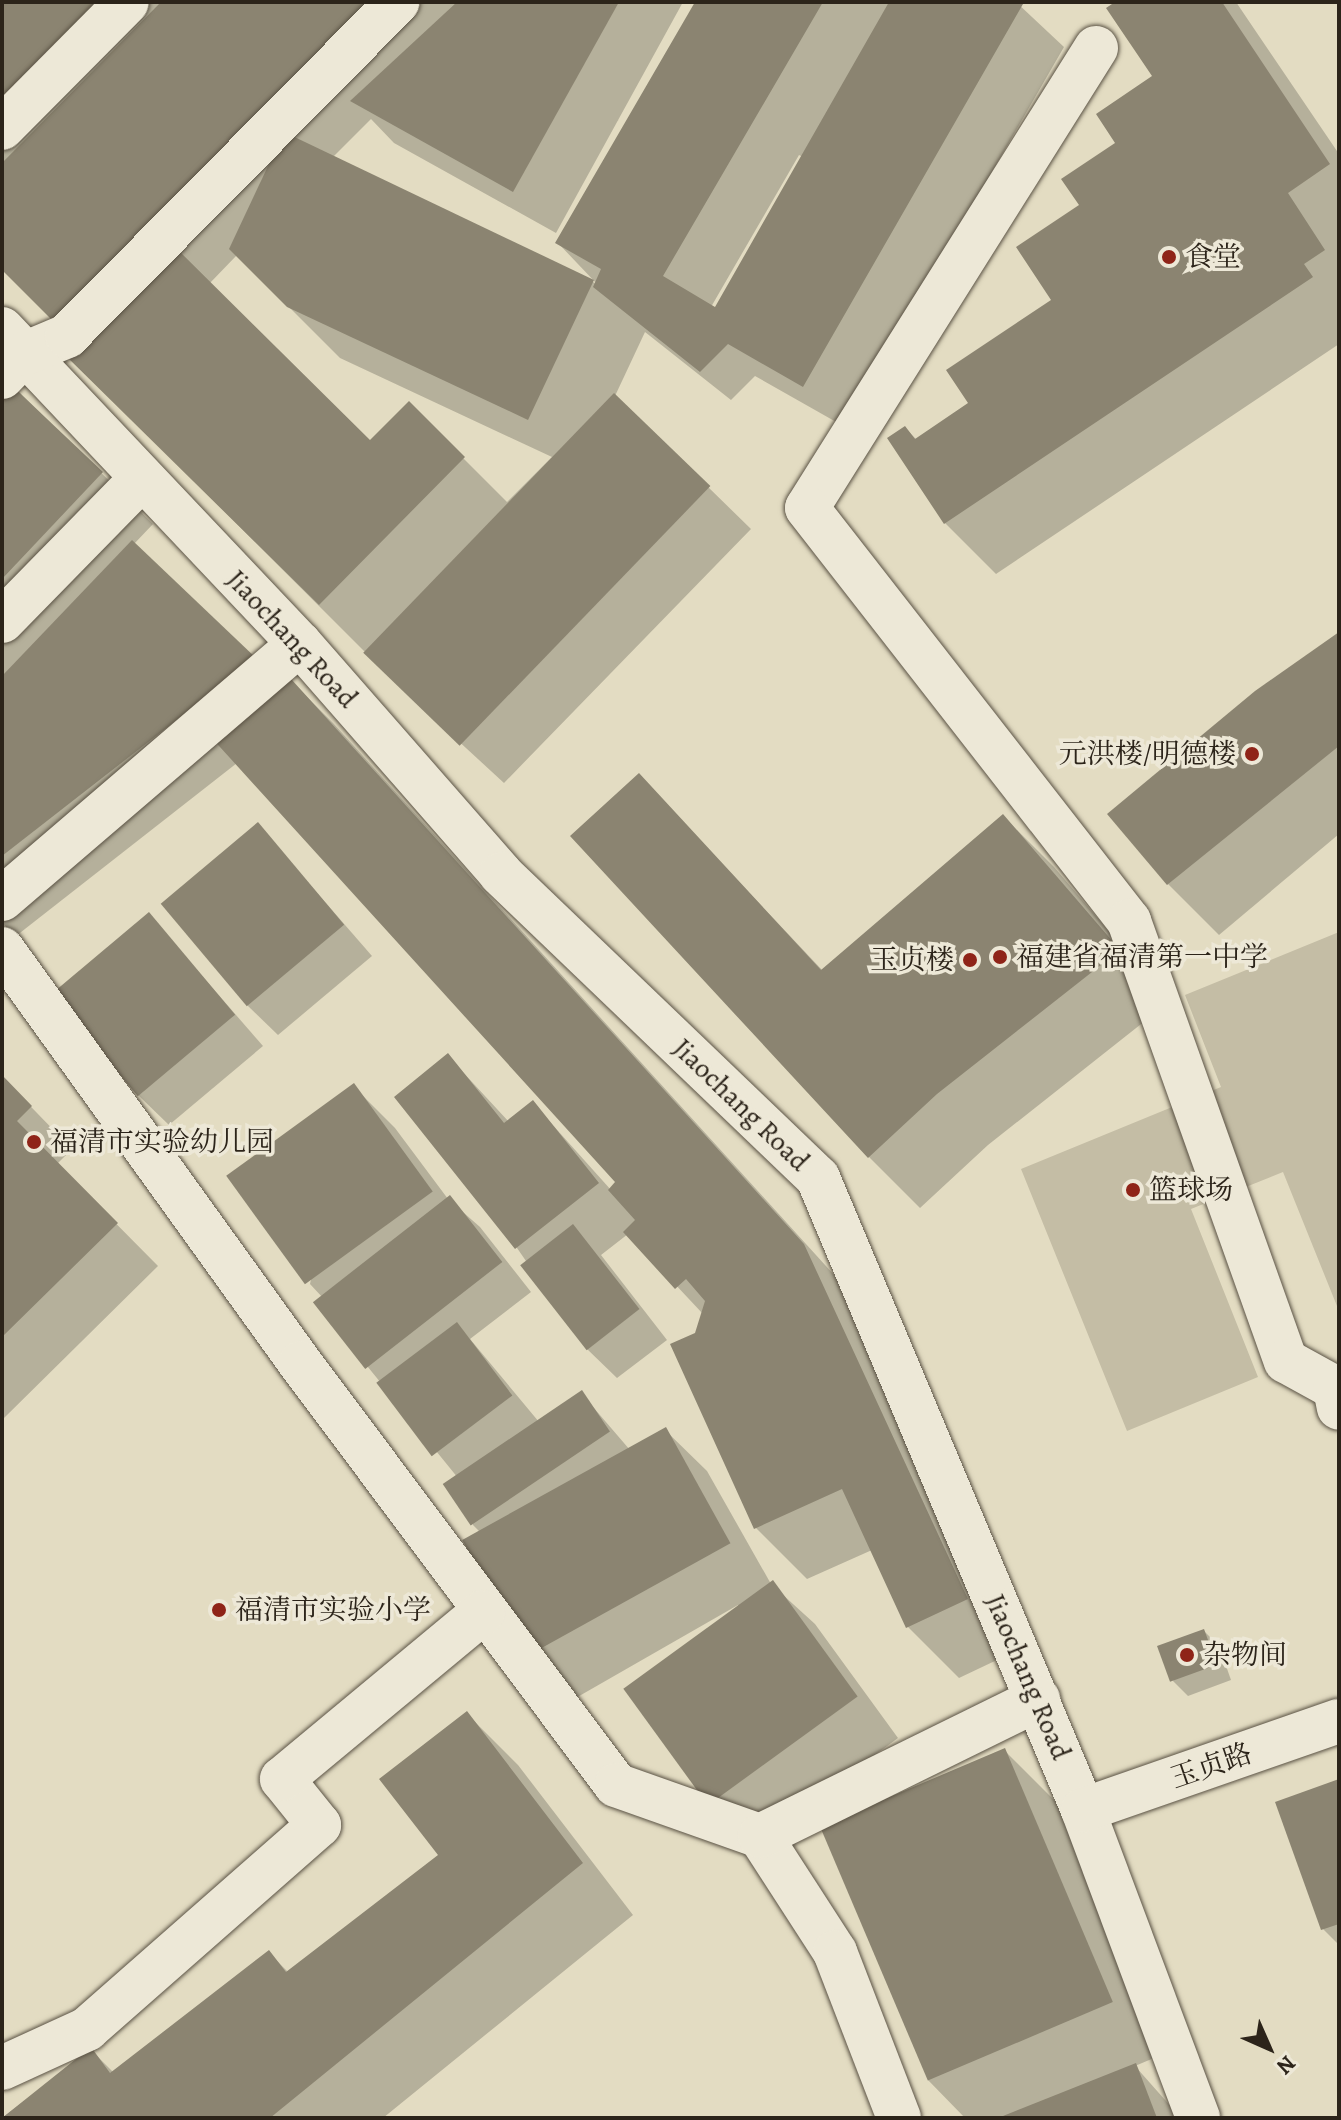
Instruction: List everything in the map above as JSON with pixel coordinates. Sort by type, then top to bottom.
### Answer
[{"type":"street","points":[[2,128],[127,2]]},
{"type":"street","points":[[9,353],[67,336],[398,2]]},
{"type":"street","points":[[1096,48],[807,508],[1129,921],[1286,1361],[1338,1394]]},
{"type":"street","name":"Jiaochang Road","points":[[9,353],[141,479],[300,644],[501,874],[818,1178],[1083,1810],[1198,2118]]},
{"type":"street","points":[[2,621],[141,479]]},
{"type":"street","points":[[2,899],[300,644]]},
{"type":"street","points":[[2,949],[483,1612],[616,1785],[760,1836],[835,1952],[899,2118]]},
{"type":"street","points":[[2,2068],[87,2029],[319,1825],[282,1779],[483,1612]]},
{"type":"street","points":[[760,1836],[1038,1699]]},
{"type":"street","name":"玉贞路","points":[[1083,1810],[1339,1721]]},
{"type":"shaded area","name":"篮球场","points":[[1339,932],[1339,1311],[1283,1172],[1191,1209],[1258,1377],[1127,1431],[1021,1169],[1221,1087],[1185,995]]},
{"type":"building","points":[[2,2],[98,2],[2,99]]},
{"type":"building","points":[[161,2],[385,2],[62,330],[2,270],[2,163]]},
{"type":"building","points":[[457,2],[619,2],[513,192],[350,101]]},
{"type":"building","points":[[695,2],[823,2],[663,276],[715,307],[889,2],[1023,4],[803,387],[728,344],[700,372],[593,287],[601,269],[555,243]]},
{"type":"building","name":"食堂","points":[[1115,2],[1222,2],[1330,164],[1288,193],[1325,250],[1304,264],[1313,277],[944,524],[887,438],[905,426],[915,439],[968,403],[946,370],[1051,300],[1016,247],[1079,205],[1061,179],[1115,143],[1096,114],[1152,76],[1106,8]]},
{"type":"building","points":[[284,132],[594,280],[528,420],[287,307],[229,249]]},
{"type":"building","points":[[175,247],[370,440],[409,401],[465,457],[319,605],[67,357]]},
{"type":"building","points":[[8,382],[103,472],[2,579],[2,388]]},
{"type":"building","points":[[614,393],[710,486],[460,746],[363,653]]},
{"type":"building","points":[[132,540],[256,658],[2,856],[2,676]]},
{"type":"building","name":"元洪楼/明德楼","points":[[1339,632],[1339,746],[1167,885],[1107,814],[1255,691]]},
{"type":"building","points":[[282,669],[804,1244],[968,1599],[906,1628],[842,1489],[754,1529],[670,1344],[695,1333],[705,1301],[686,1279],[675,1289],[623,1232],[635,1220],[608,1190],[615,1182],[210,736]]},
{"type":"building","name":"玉贞楼","points":[[639,773],[821,970],[1003,814],[1120,950],[937,1094],[868,1158],[570,836]]},
{"type":"building","points":[[258,822],[344,925],[247,1006],[161,904]]},
{"type":"building","points":[[149,912],[235,1015],[138,1096],[52,994]]},
{"type":"building","points":[[448,1053],[504,1123],[533,1100],[599,1183],[515,1249],[394,1097]]},
{"type":"building","name":"福清市实验幼儿园","points":[[2,1075],[32,1106],[17,1121],[118,1223],[2,1337]]},
{"type":"building","points":[[354,1083],[433,1191],[305,1284],[226,1176]]},
{"type":"building","points":[[450,1195],[502,1262],[365,1369],[313,1302]]},
{"type":"building","points":[[573,1224],[639,1309],[587,1350],[520,1265]]},
{"type":"building","points":[[457,1322],[512,1395],[432,1456],[376,1383]]},
{"type":"building","points":[[582,1390],[610,1431],[471,1525],[443,1484]]},
{"type":"building","points":[[666,1427],[730,1543],[527,1656],[462,1540]]},
{"type":"building","points":[[773,1580],[858,1696],[708,1805],[623,1689]]},
{"type":"building","name":"杂物间","points":[[1204,1629],[1217,1665],[1170,1682],[1157,1646]]},
{"type":"building","points":[[467,1711],[583,1863],[270,2118],[2,2118],[91,2047],[110,2073],[269,1950],[286,1972],[438,1855],[379,1779]]},
{"type":"building","points":[[1005,1748],[1113,2002],[928,2081],[820,1827]]},
{"type":"building","points":[[1339,1779],[1339,1924],[1321,1930],[1275,1802]]},
{"type":"building","points":[[1136,2063],[1157,2118],[998,2118]]},
{"type":"place","name":"食堂","points":[[1169,257]]},
{"type":"place","name":"元洪楼/明德楼","points":[[1252,754]]},
{"type":"place","name":"福建省福清第一中学","points":[[1000,957]]},
{"type":"place","name":"玉贞楼","points":[[970,960]]},
{"type":"place","name":"福清市实验幼儿园","points":[[34,1142]]},
{"type":"place","name":"篮球场","points":[[1133,1190]]},
{"type":"place","name":"福清市实验小学","points":[[219,1610]]},
{"type":"place","name":"杂物间","points":[[1187,1655]]}]
